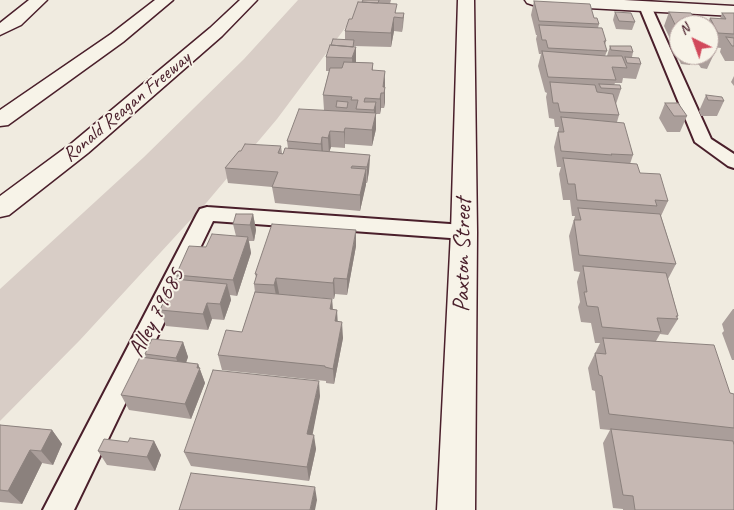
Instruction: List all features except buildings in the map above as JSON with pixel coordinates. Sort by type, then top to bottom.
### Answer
[{"type":"main road","points":[[0,30],[15,21],[39,0]]},
{"type":"main road","points":[[0,120],[117,38],[165,0]]},
{"type":"main road","name":"Ronald Reagan Freeway","points":[[0,209],[80,148],[216,32],[249,0]]},
{"type":"main road","name":"Paxton Street","points":[[456,510],[464,232],[466,0]]},
{"type":"main road","points":[[533,0],[734,11]]},
{"type":"main road","points":[[0,224],[80,148]]},
{"type":"lane","points":[[646,6],[704,142],[734,162]]},
{"type":"lane","name":"Alley 79685","points":[[58,510],[207,214],[464,232]]},
{"type":"shaded area","points":[[298,0],[366,0],[277,119],[207,202],[80,340],[0,421],[0,289],[144,157],[244,59]]}]
